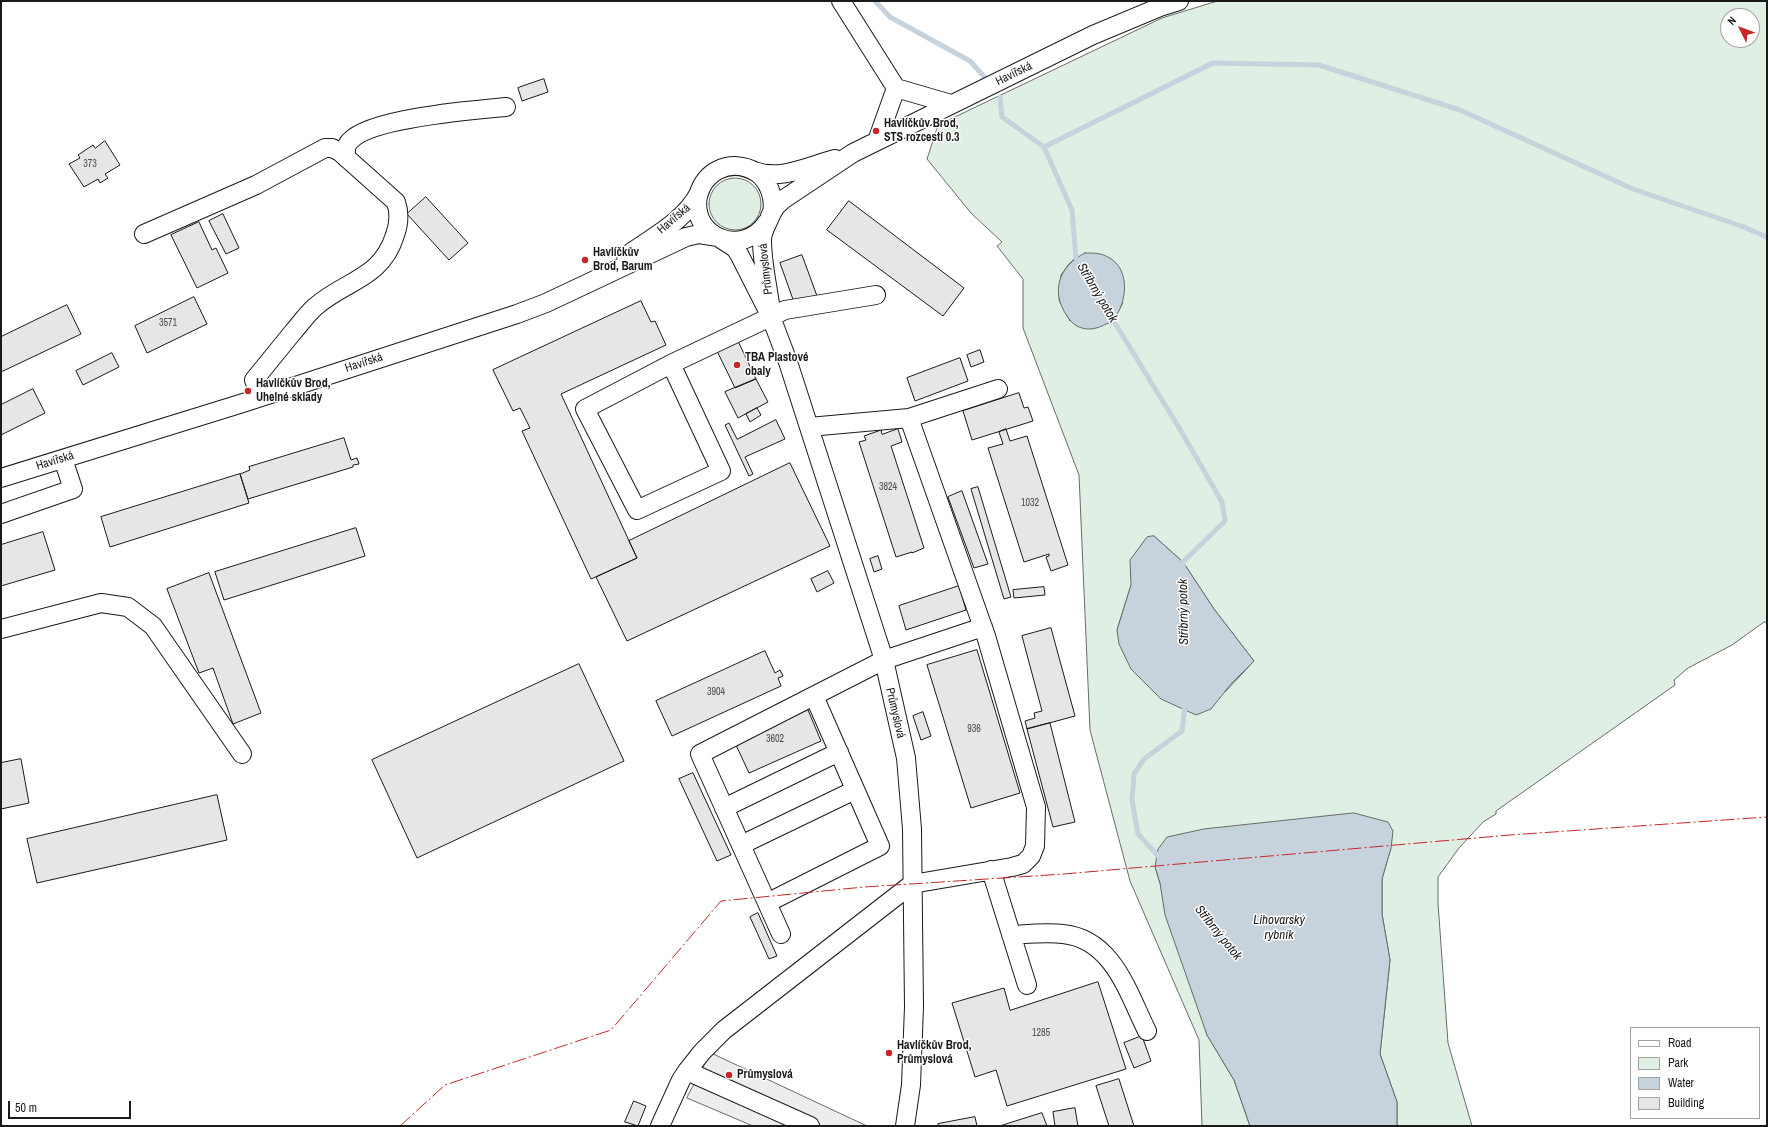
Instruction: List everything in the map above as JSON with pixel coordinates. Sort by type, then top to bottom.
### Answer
[{"type":"street","points":[[841,1],[896,88],[951,104]]},
{"type":"street","name":"Havířská","points":[[1,478],[260,397],[517,314],[546,303],[686,237],[706,234],[731,241],[746,240],[758,233],[769,219],[776,206],[784,199],[853,153],[1093,35],[1160,7],[1179,1]]},
{"type":"street","points":[[877,141],[896,88]]},
{"type":"street","points":[[346,158],[346,148],[349,141],[366,130],[422,116],[506,107]]},
{"type":"street","points":[[144,234],[256,185],[325,148],[332,148],[346,158],[396,202],[399,210],[399,224],[391,249],[380,263],[367,275],[327,298],[315,307],[254,380],[260,397]]},
{"type":"street","name":"Havířská","points":[[587,284],[681,216],[695,202],[706,180],[721,169],[740,166],[768,176],[782,175],[853,153]]},
{"type":"street","points":[[754,171],[763,178],[770,191],[772,201],[769,219]]},
{"type":"street","name":"Havířská","points":[[699,193],[697,206],[700,219],[708,229],[719,238]]},
{"type":"street","name":"Průmyslová","points":[[769,219],[762,236],[762,243],[771,317]]},
{"type":"street","name":"Průmyslová","points":[[719,238],[735,248],[739,254],[771,317],[788,362],[884,660],[906,758],[912,829],[913,1015],[911,1085],[905,1126]]},
{"type":"street","points":[[671,364],[720,471],[637,510],[585,410],[671,364],[785,310],[876,295]]},
{"type":"street","points":[[810,427],[909,418],[998,389]]},
{"type":"street","points":[[660,1126],[681,1080],[687,1071],[702,1052],[724,1030],[912,884],[1023,864],[1031,856],[1035,846],[1036,806],[983,628],[909,418]]},
{"type":"street","points":[[1,514],[73,489],[62,459]]},
{"type":"street","points":[[1,629],[101,603],[128,607],[153,626],[242,754]]},
{"type":"street","points":[[781,934],[700,754],[884,660],[983,628]]},
{"type":"street","points":[[767,903],[880,846],[814,696]]},
{"type":"street","points":[[724,808],[839,752]]},
{"type":"street","points":[[741,845],[855,790]]},
{"type":"street","points":[[991,870],[1027,985]]},
{"type":"street","points":[[1011,935],[1063,934],[1075,936],[1097,946],[1114,964],[1147,1031]]},
{"type":"street","points":[[687,1071],[788,1121],[810,1126]]},
{"type":"green space","points":[[1218,1],[1767,1],[1767,622],[1764,622],[1732,645],[1688,668],[1674,680],[1675,685],[1496,811],[1496,814],[1483,822],[1459,848],[1438,877],[1438,903],[1448,1043],[1472,1126],[1397,1126],[1397,1102],[1380,1054],[1390,960],[1382,914],[1382,879],[1391,848],[1155,867],[1207,1035],[1234,1080],[1250,1126],[1202,1126],[1199,1040],[1130,881],[1090,730],[1079,475],[1023,328],[1023,279],[997,246],[1002,242],[971,213],[927,159],[938,125],[1162,18]],"holes":[[[1076,258],[1123,303],[1113,320],[1070,321],[1059,300],[1061,275],[1068,265]],[[1154,536],[1183,562],[1214,609],[1254,661],[1225,692],[1117,630],[1131,585]]]},
{"type":"green space","points":[[735,178],[745,180],[753,186],[759,194],[761,204],[759,214],[753,222],[745,228],[735,230],[725,228],[717,222],[711,214],[709,204],[711,194],[717,186],[725,180]]},
{"type":"shaded area","name":"Průmyslová","points":[[711,1053],[867,1126],[753,1126],[687,1098]]},
{"type":"water","points":[[1085,253],[1103,255],[1115,262],[1123,277],[1124,286],[1122,304],[1113,320],[1101,327],[1090,329],[1085,329],[1075,325],[1067,316],[1062,307],[1058,289],[1063,272],[1076,258]]},
{"type":"water","points":[[1154,536],[1183,562],[1214,609],[1254,661],[1231,684],[1211,709],[1196,715],[1161,699],[1131,669],[1119,644],[1117,630],[1131,585],[1130,560],[1147,537]]},
{"type":"water","name":"Lihovarský rybník","points":[[1354,813],[1388,822],[1393,831],[1391,848],[1382,879],[1382,914],[1390,960],[1380,1054],[1397,1102],[1397,1126],[1250,1126],[1234,1080],[1207,1035],[1165,915],[1160,883],[1155,867],[1158,849],[1167,837],[1204,829]]},
{"type":"building","points":[[544,79],[548,92],[522,101],[518,88]]},
{"type":"building","points":[[105,141],[120,165],[105,174],[108,178],[100,183],[98,179],[84,187],[69,164],[80,158],[78,155],[93,145],[95,148]]},
{"type":"building","points":[[426,197],[468,243],[449,260],[407,214]]},
{"type":"building","points":[[849,201],[964,288],[943,316],[827,230]]},
{"type":"building","points":[[223,214],[239,248],[226,254],[209,221]]},
{"type":"building","points":[[199,222],[212,250],[216,248],[228,273],[197,288],[171,235]]},
{"type":"building","points":[[802,255],[817,296],[795,305],[780,263]]},
{"type":"building","points":[[194,297],[207,324],[147,353],[135,326]]},
{"type":"building","points":[[641,301],[651,322],[655,321],[666,345],[561,394],[637,558],[591,579],[522,431],[530,428],[520,408],[513,411],[493,370]]},
{"type":"building","points":[[67,305],[81,334],[1,372],[1,337]]},
{"type":"building","name":"TBA Plastové obaly","points":[[738,341],[756,379],[735,388],[717,351]]},
{"type":"building","points":[[980,350],[984,362],[971,367],[967,355]]},
{"type":"building","points":[[112,353],[119,367],[83,385],[76,371]]},
{"type":"building","points":[[960,358],[968,381],[915,401],[907,378]]},
{"type":"building","points":[[756,379],[768,402],[738,418],[725,392]]},
{"type":"building","points":[[33,389],[45,413],[1,435],[1,405]]},
{"type":"building","points":[[1019,393],[1024,408],[1028,407],[1033,421],[972,440],[963,411]]},
{"type":"building","points":[[757,408],[761,415],[750,422],[746,414]]},
{"type":"building","points":[[776,420],[785,439],[745,457],[753,474],[749,476],[725,425],[729,423],[737,439]]},
{"type":"building","points":[[898,429],[902,442],[891,446],[924,548],[896,557],[859,442],[866,440],[864,436],[881,430],[882,434]]},
{"type":"building","points":[[1006,429],[1010,441],[1027,436],[1068,565],[1051,571],[1046,557],[1049,556],[1049,554],[1024,562],[988,448],[1003,444],[999,432]]},
{"type":"building","points":[[344,438],[351,460],[357,458],[359,464],[248,499],[240,474],[250,470],[249,467]]},
{"type":"building","points":[[790,463],[830,546],[627,641],[596,577],[637,558],[629,541]]},
{"type":"building","points":[[240,474],[249,503],[110,547],[101,517]]},
{"type":"building","points":[[978,487],[1011,597],[1004,599],[971,489]]},
{"type":"building","points":[[962,491],[988,564],[974,568],[948,497]]},
{"type":"building","points":[[356,528],[365,556],[224,600],[215,572]]},
{"type":"building","points":[[43,532],[55,570],[1,586],[1,545]]},
{"type":"building","points":[[878,556],[882,569],[874,572],[870,559]]},
{"type":"building","points":[[828,571],[834,583],[817,592],[811,579]]},
{"type":"building","points":[[209,573],[261,713],[233,724],[213,668],[199,673],[167,589]]},
{"type":"building","points":[[959,586],[966,610],[906,630],[899,606]]},
{"type":"building","points":[[1044,587],[1045,595],[1014,598],[1013,590]]},
{"type":"building","points":[[1051,628],[1075,716],[1027,729],[1025,721],[1035,718],[1034,713],[1042,711],[1022,636]]},
{"type":"building","points":[[977,650],[1020,793],[971,808],[927,665]]},
{"type":"building","points":[[765,651],[775,673],[780,670],[783,676],[778,678],[781,686],[672,736],[656,701]]},
{"type":"building","points":[[579,664],[624,761],[417,858],[372,760]]},
{"type":"building","points":[[808,710],[821,741],[749,773],[736,745]]},
{"type":"building","points":[[923,712],[931,736],[921,740],[913,716]]},
{"type":"building","points":[[1050,723],[1075,822],[1053,827],[1027,729]]},
{"type":"building","points":[[21,759],[29,803],[1,809],[1,763]]},
{"type":"building","points":[[693,773],[731,855],[717,861],[679,779]]},
{"type":"building","points":[[217,795],[227,840],[37,883],[27,839]]},
{"type":"building","points":[[758,913],[777,956],[769,959],[750,917]]},
{"type":"building","points":[[1098,982],[1126,1069],[1007,1106],[996,1070],[975,1077],[952,1003],[1004,988],[1010,1010]]},
{"type":"building","points":[[1142,1036],[1151,1061],[1134,1068],[1124,1043]]},
{"type":"building","points":[[1119,1079],[1134,1126],[1109,1126],[1096,1086]]},
{"type":"building","points":[[634,1101],[646,1106],[638,1126],[625,1122]]},
{"type":"building","points":[[1075,1108],[1078,1126],[1055,1126],[1053,1112]]},
{"type":"building","points":[[1042,1113],[1047,1126],[1000,1126]]},
{"type":"building","points":[[975,1117],[977,1126],[938,1126],[938,1124]]},
{"type":"waterway","name":"Stříbrný potok","points":[[875,1],[890,17],[970,61],[988,81]]},
{"type":"waterway","points":[[1044,147],[1213,63],[1319,65],[1460,110],[1633,189],[1744,227],[1767,237]]},
{"type":"waterway","name":"Stříbrný potok","points":[[1000,97],[1002,117],[1044,147],[1072,210],[1076,258],[1079,263]]},
{"type":"waterway","name":"Stříbrný potok","points":[[1110,315],[1181,431],[1222,502],[1225,521],[1183,562],[1183,567]]},
{"type":"waterway","name":"Stříbrný potok","points":[[1160,858],[1138,834],[1132,800],[1134,774],[1144,759],[1182,731],[1185,705]]},
{"type":"power","points":[[400,1126],[445,1085],[611,1030],[721,901],[864,887],[1064,874],[1510,835],[1767,817]]},
{"type":"place","name":"Havlíčkův Brod, STS rozcestí 0.3","points":[[876,131]]},
{"type":"place","name":"Havlíčkův Brod, Barum","points":[[585,260]]},
{"type":"place","name":"TBA Plastové obaly","points":[[737,365]]},
{"type":"place","name":"Havlíčkův Brod, Uhelné sklady","points":[[248,391]]},
{"type":"place","name":"Havlíčkův Brod, Průmyslová","points":[[889,1053]]},
{"type":"place","name":"Průmyslová","points":[[729,1075]]}]
